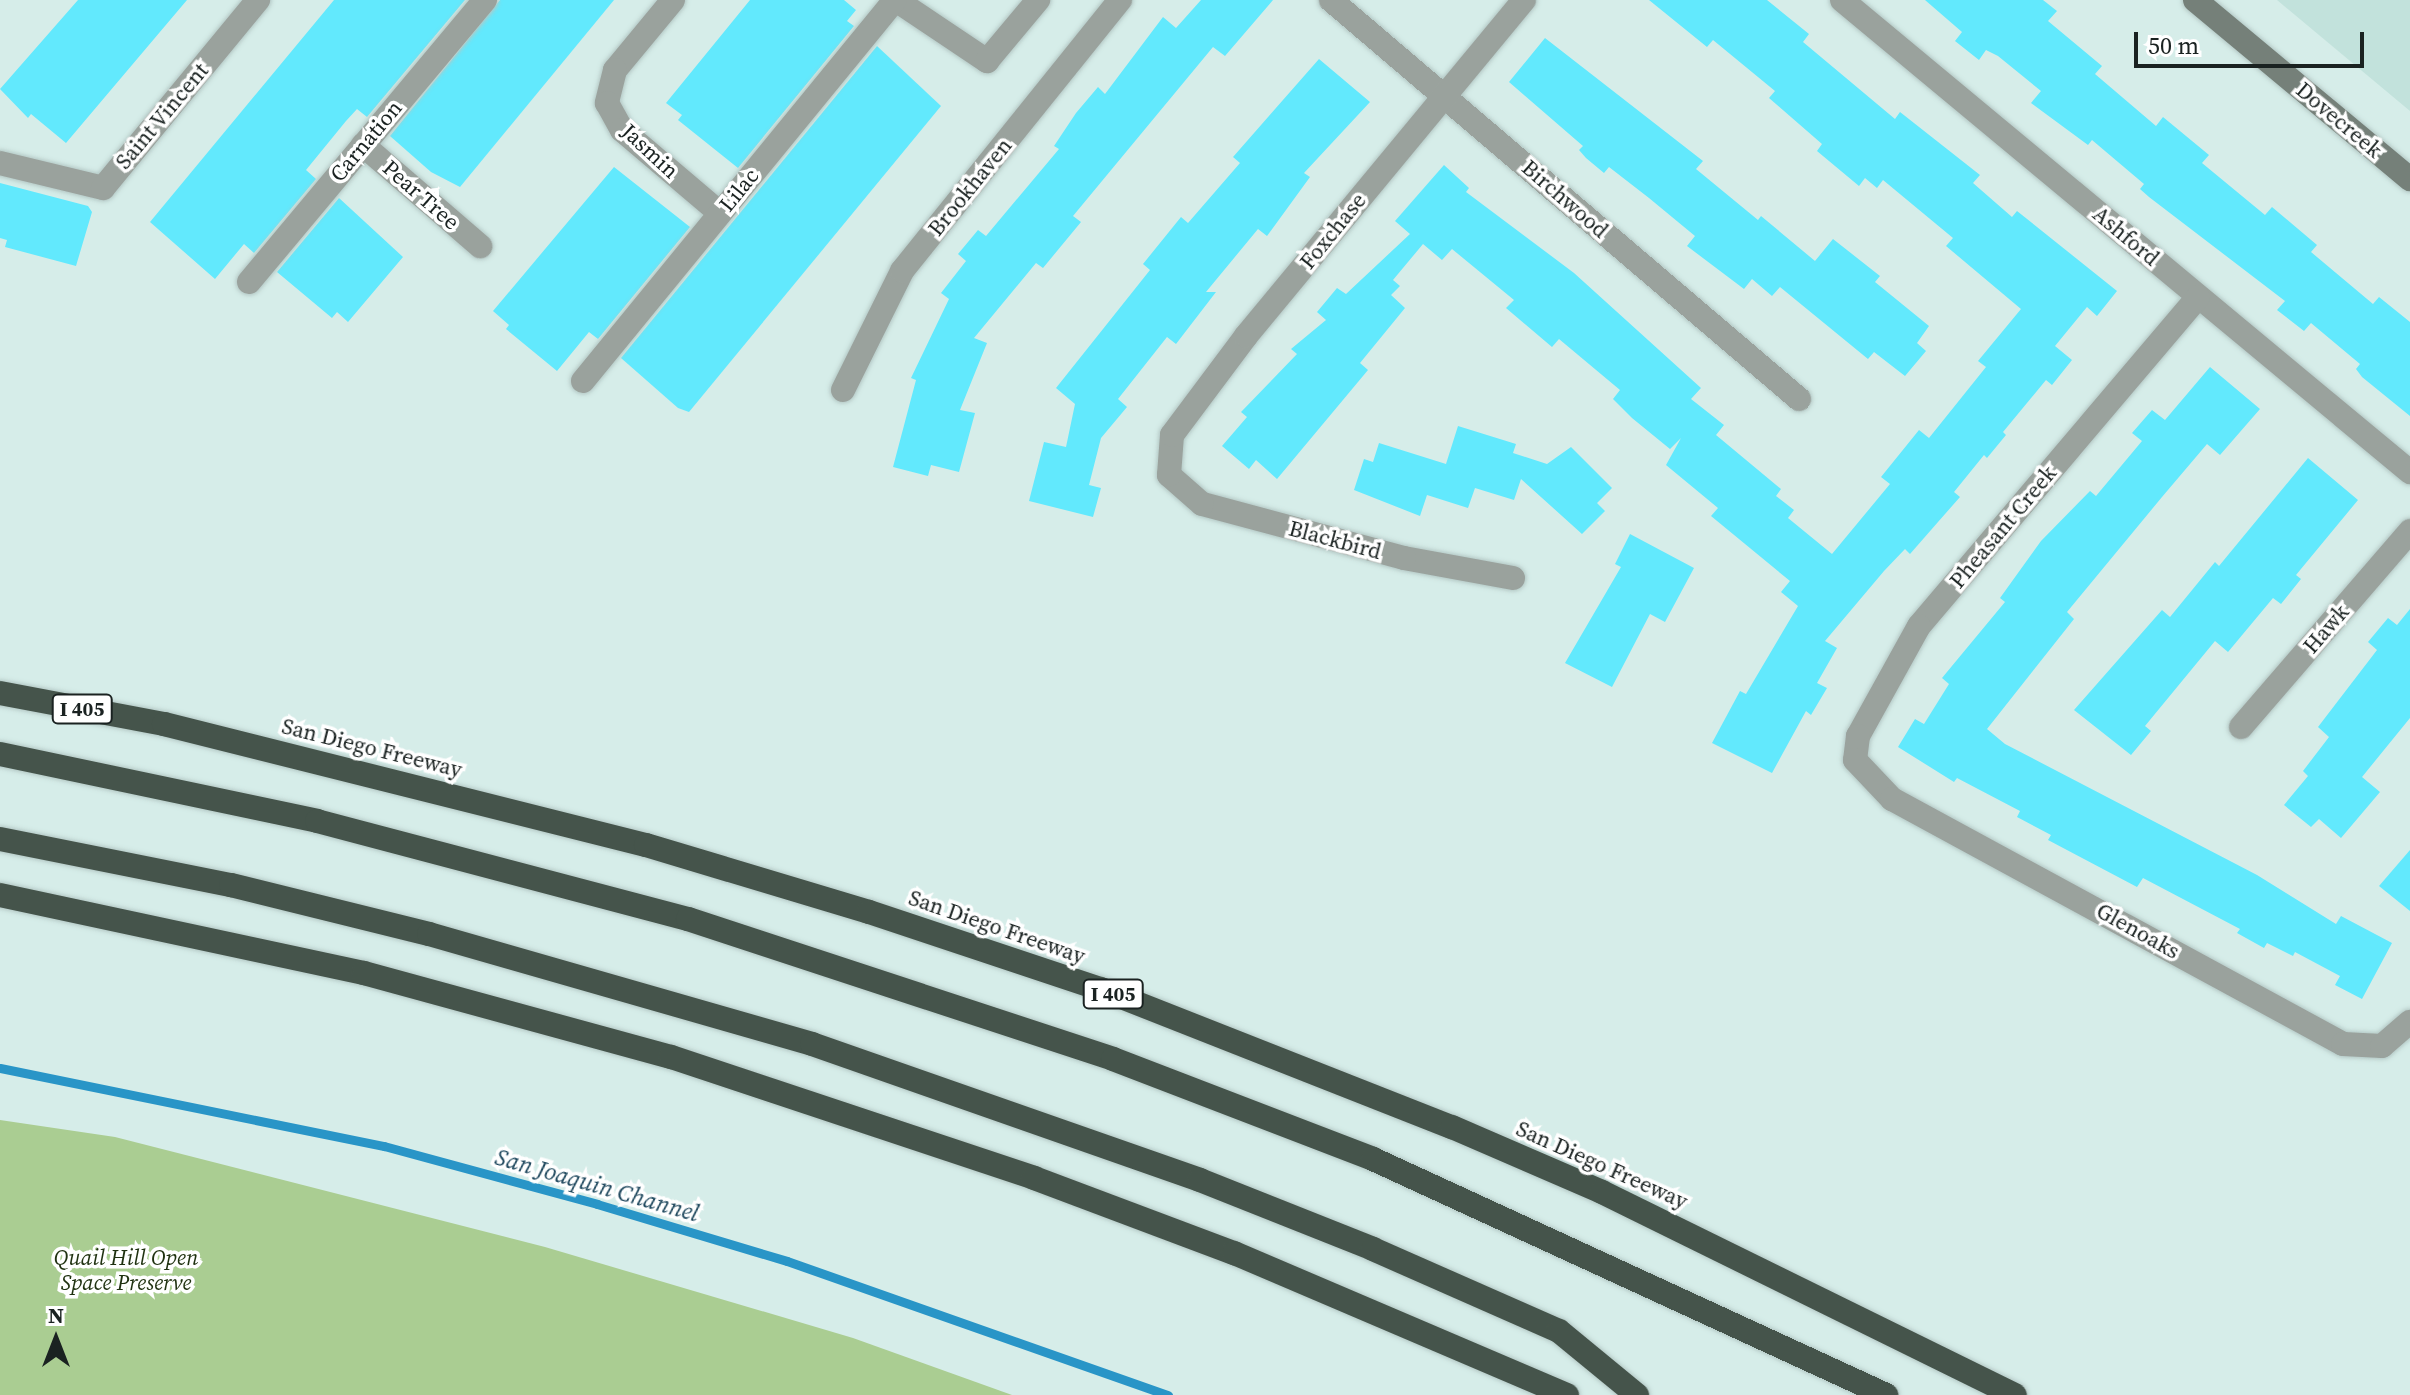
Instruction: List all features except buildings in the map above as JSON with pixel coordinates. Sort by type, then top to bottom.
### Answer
[{"type":"highway","name":"San Diego Freeway","points":[[0,693],[164,724],[646,845],[869,912],[1101,989],[1437,1121],[1602,1192],[2015,1395]]},
{"type":"highway","points":[[0,754],[317,821],[688,919],[1099,1054],[1373,1159],[1886,1395]]},
{"type":"highway","points":[[0,839],[231,885],[429,934],[812,1044],[1200,1180],[1373,1249],[1559,1331],[1637,1395]]},
{"type":"highway","points":[[0,895],[364,973],[671,1057],[1034,1178],[1234,1253],[1567,1395]]},
{"type":"street","name":"Saint Vincent","points":[[0,163],[103,188],[258,0]]},
{"type":"street","name":"Carnation","points":[[249,282],[485,0]]},
{"type":"street","name":"Jasmin","points":[[673,0],[615,70],[607,103],[622,130],[720,213]]},
{"type":"street","name":"Lilac","points":[[583,381],[896,0]]},
{"type":"street","points":[[896,0],[987,61],[1038,0]]},
{"type":"street","name":"Brookhaven","points":[[843,390],[902,271],[1120,0]]},
{"type":"street","name":"Birchwood","points":[[1331,0],[1799,399]]},
{"type":"street","name":"Foxchase","points":[[1169,475],[1172,435],[1524,0]]},
{"type":"street","name":"Ashford","points":[[1842,0],[2410,472]]},
{"type":"street","name":"Dovecreek","points":[[2195,0],[2410,179]]},
{"type":"street","name":"Pear Tree","points":[[363,145],[480,246]]},
{"type":"street","name":"Pheasant Creek","points":[[1868,778],[1855,760],[1858,736],[1919,626],[2198,297]]},
{"type":"street","name":"Blackbird","points":[[1169,475],[1202,504],[1404,558],[1513,578]]},
{"type":"street","name":"Hawk","points":[[2241,727],[2410,531]]},
{"type":"street","name":"Glenoaks","points":[[1868,778],[1892,799],[2343,1044],[2382,1046],[2410,1022]]},
{"type":"shaded area","points":[[2277,0],[2410,0],[2410,111]]},
{"type":"green space","name":"Quail Hill Open Space Preserve","points":[[0,1120],[115,1137],[545,1247],[853,1338],[1012,1395],[0,1395]]},
{"type":"waterway","name":"San Joaquin Channel","points":[[0,1068],[384,1146],[597,1204],[787,1261],[1168,1395]]}]
